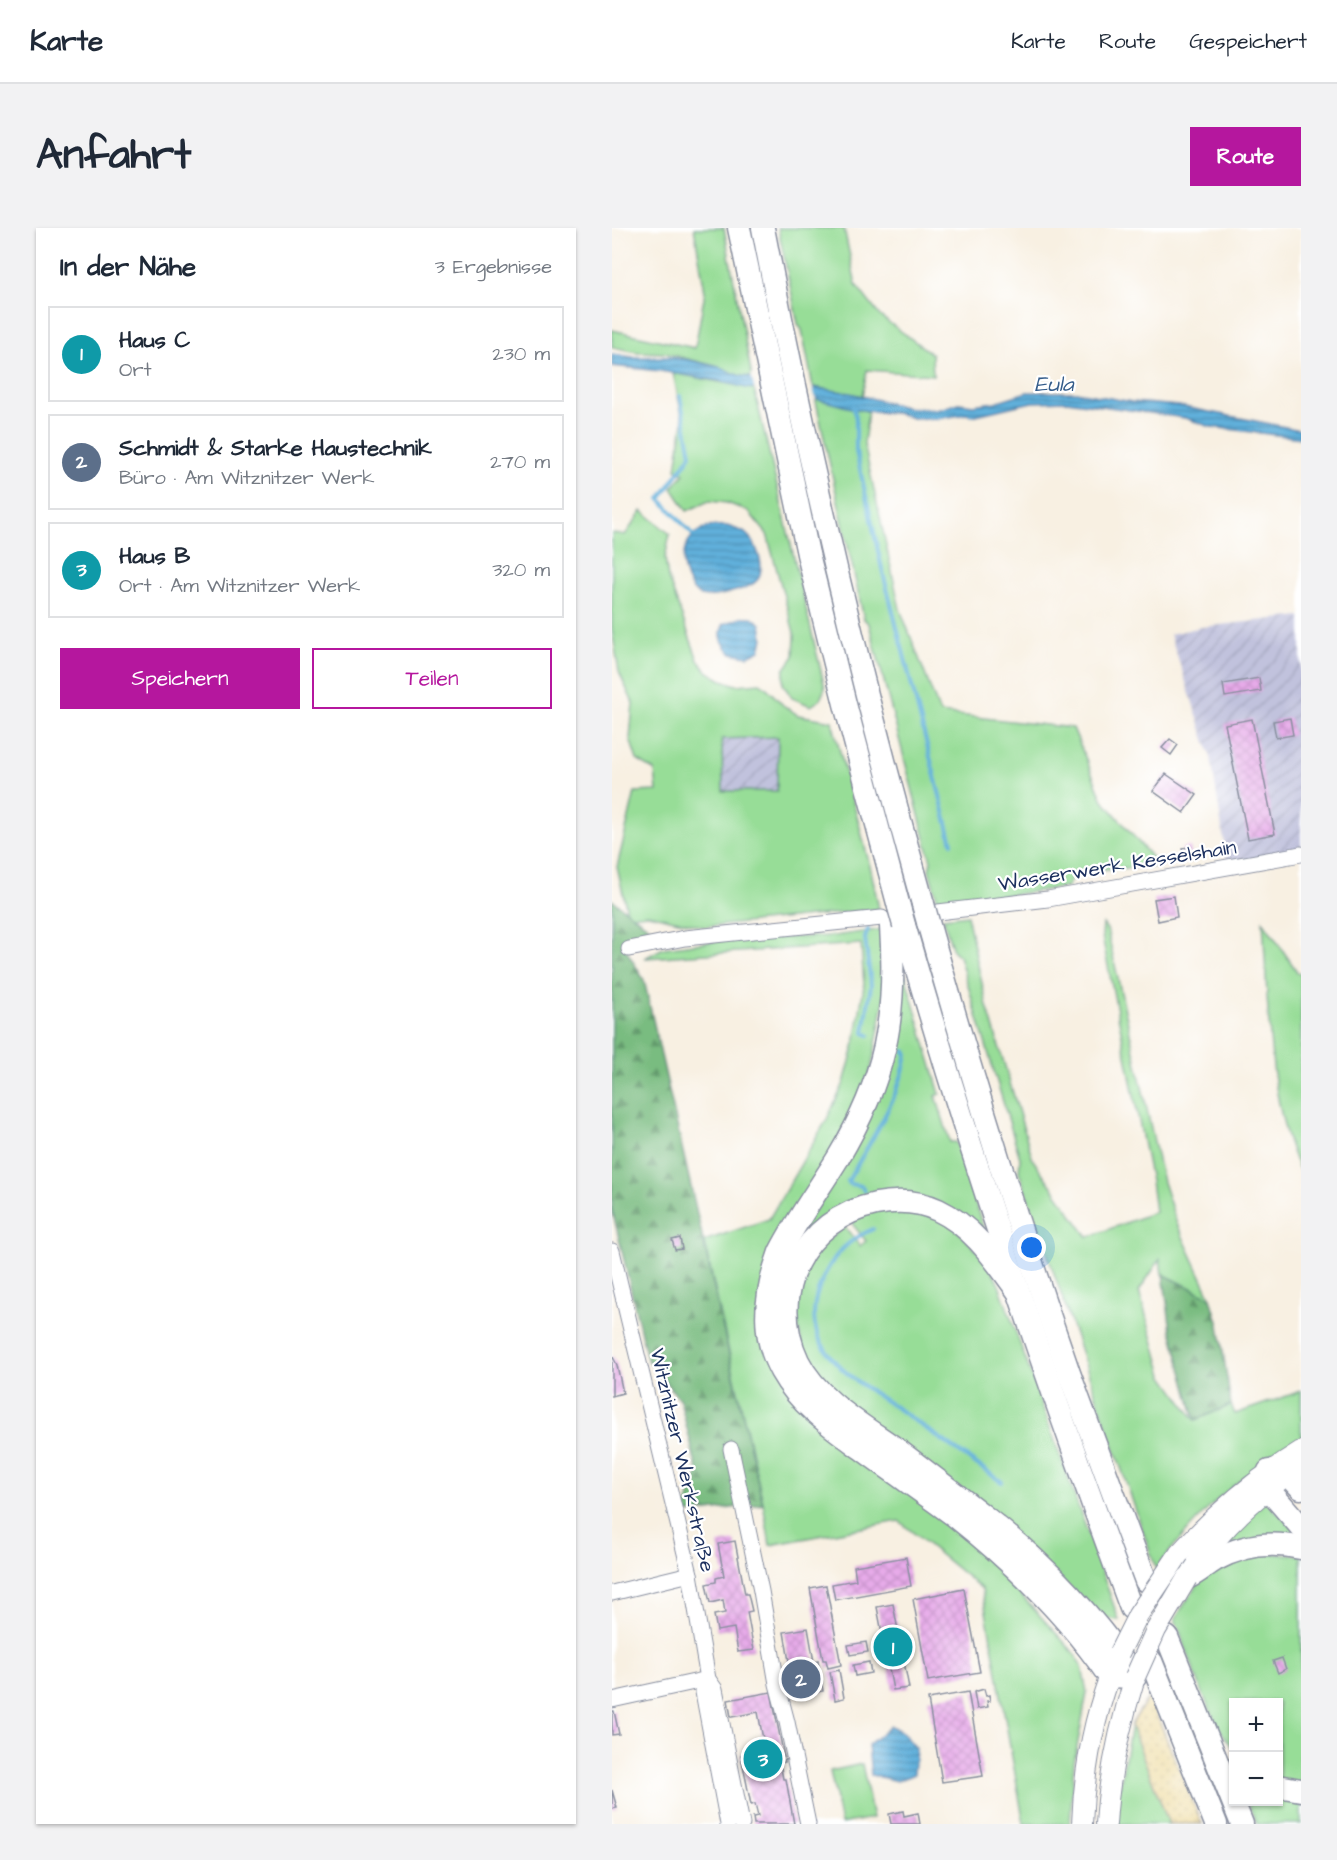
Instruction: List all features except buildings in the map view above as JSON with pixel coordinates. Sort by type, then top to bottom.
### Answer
[{"type":"highway","points":[[739,228],[811,566],[883,851],[893,917],[893,995],[881,1064],[869,1099],[857,1124],[789,1233],[780,1252],[767,1302],[770,1342],[779,1369],[802,1401],[839,1432],[953,1515],[1027,1578],[1082,1638],[1113,1657],[1135,1677]]},
{"type":"highway","points":[[763,228],[807,444],[845,609],[891,791],[930,913],[958,1029],[1069,1373],[1146,1581]]},
{"type":"highway","points":[[893,917],[936,1032],[1017,1290],[1076,1464],[1131,1608]]},
{"type":"highway","points":[[1017,1290],[983,1245],[960,1223],[938,1210],[914,1202],[889,1201],[860,1207],[836,1218],[812,1239],[797,1263],[788,1289],[787,1317],[791,1343],[800,1364],[824,1394],[1018,1544],[1057,1582],[1113,1657]]},
{"type":"highway","points":[[1285,1478],[1301,1527]]},
{"type":"highway","points":[[1187,1578],[1212,1562],[1248,1547],[1286,1545],[1301,1548]]},
{"type":"highway","points":[[1167,1637],[1242,1824]]},
{"type":"highway","points":[[1151,1661],[1216,1824]]},
{"type":"highway","points":[[1194,1709],[1229,1752]]},
{"type":"highway","points":[[1283,1787],[1301,1790]]},
{"type":"main road","points":[[1106,1824],[1110,1774],[1118,1735],[1135,1677],[1156,1630],[1187,1578],[1220,1534],[1242,1510],[1285,1478],[1301,1451]]},
{"type":"main road","points":[[1082,1824],[1086,1768],[1113,1657],[1179,1554],[1208,1521],[1285,1478]]},
{"type":"street","name":"Wasserwerk Kesselshain","points":[[930,913],[1048,899],[1301,854]]},
{"type":"street","points":[[629,949],[685,938],[893,917]]},
{"type":"street","name":"Witznitzer Werkstraße","points":[[612,1251],[690,1574],[708,1679],[715,1689],[742,1824]]},
{"type":"street","points":[[731,1449],[761,1592],[777,1684],[808,1824]]},
{"type":"street","points":[[612,1593],[690,1574]]},
{"type":"street","points":[[612,1700],[708,1679]]},
{"type":"street","name":"Witznitzer Werkstraße","points":[[708,1679],[703,1692],[728,1824]]},
{"type":"shaded area","points":[[1301,616],[1301,848],[1228,867],[1211,758],[1170,634],[1202,627]]},
{"type":"shaded area","points":[[778,737],[778,791],[723,791],[722,739]]},
{"type":"green space","points":[[694,228],[724,228],[752,377],[740,376],[719,367],[665,353],[637,352],[612,347],[612,330],[695,348],[705,292]]},
{"type":"green space","points":[[778,228],[844,228],[856,285],[880,316],[932,354],[933,375],[867,370],[862,396],[813,387]]},
{"type":"green space","points":[[673,373],[754,389],[825,688],[820,700],[811,706],[792,698],[783,684],[784,670],[794,656],[795,636],[767,534],[748,511],[727,503],[709,501],[687,511],[672,488],[684,474],[676,469],[683,421]]},
{"type":"green space","points":[[815,397],[868,411],[864,444],[900,609],[940,713],[1073,728],[1103,800],[1159,866],[1076,871],[1067,887],[939,905],[929,870],[931,861],[869,624],[864,619]]},
{"type":"green space","points":[[642,511],[670,534],[665,558],[668,578],[698,660],[708,672],[736,685],[760,683],[783,705],[798,715],[832,721],[879,909],[705,927],[648,914],[628,916],[617,867],[635,792],[657,791],[655,771],[637,760],[630,739],[633,703],[619,672],[612,629],[612,533],[625,535]],"holes":[[[778,737],[777,791],[723,791],[722,739]]]},
{"type":"green space","points":[[612,900],[649,927],[622,943],[644,980],[763,1504],[683,1514],[698,1473],[680,1400],[647,1359],[612,1209]]},
{"type":"green space","points":[[967,915],[987,1006],[1033,1160],[1088,1237],[1155,1212],[1151,1181],[1102,936],[1103,924],[1107,929],[1163,1182],[1177,1224],[1211,1298],[1162,1274],[1160,1259],[1139,1291],[1163,1375],[1195,1420],[1231,1405],[1235,1414],[1301,1391],[1301,1443],[1258,1466],[1226,1492],[1189,1529],[1156,1569],[1019,1172],[1020,1158],[959,956],[953,951],[943,918]]},
{"type":"green space","points":[[1263,921],[1298,973],[1301,974],[1301,1173],[1281,1115],[1275,1083],[1268,1017]]},
{"type":"green space","points":[[883,929],[885,996],[871,1070],[758,1312],[937,1515],[980,1550],[1074,1653],[1082,1667],[1087,1693],[1074,1763],[1070,1824],[1024,1824],[982,1589],[899,1521],[770,1545],[763,1503],[704,1241],[769,1219],[826,1121],[844,1083],[855,1043],[864,985],[861,944],[645,958],[663,948],[734,939],[834,936]]},
{"type":"green space","points":[[905,975],[940,1094],[936,1096],[950,1142],[956,1142],[983,1227],[977,1229],[939,1203],[913,1196],[877,1197],[840,1209],[818,1225],[800,1244],[789,1267],[783,1292],[782,1319],[787,1346],[798,1373],[806,1385],[829,1408],[941,1491],[1016,1552],[1001,1547],[947,1503],[822,1410],[800,1387],[786,1364],[777,1341],[773,1318],[775,1295],[788,1250],[813,1206],[848,1153],[872,1104],[887,1064],[896,1022],[900,976]]},
{"type":"green space","points":[[881,1208],[946,1219],[988,1262],[999,1285],[1119,1620],[1102,1618],[852,1409],[806,1363],[794,1308],[810,1253],[845,1227],[860,1246],[866,1241],[853,1225],[852,1218]]},
{"type":"green space","points":[[1163,1274],[1211,1298],[1219,1325],[1231,1405],[1195,1420],[1171,1330]]},
{"type":"green space","points":[[1264,1499],[1301,1536],[1220,1551],[1229,1534]]},
{"type":"green space","points":[[1252,1553],[1301,1555],[1301,1784],[1283,1780],[1283,1698],[1229,1698],[1229,1743],[1215,1720],[1175,1619],[1200,1580]]},
{"type":"green space","points":[[1131,1725],[1169,1824],[1117,1824],[1118,1797]]},
{"type":"green space","points":[[862,1764],[873,1818],[841,1824],[830,1771]]},
{"type":"green space","points":[[1283,1792],[1301,1796],[1301,1824],[1257,1824],[1249,1806],[1283,1806]]},
{"type":"sand","points":[[1149,1696],[1202,1824],[1169,1824],[1131,1725]]},
{"type":"water","points":[[612,354],[689,360],[719,367],[740,376],[850,393],[909,408],[940,409],[959,403],[973,405],[995,402],[1027,392],[1076,392],[1132,402],[1179,406],[1301,430],[1301,438],[1211,427],[1185,418],[1067,401],[1032,402],[972,416],[967,414],[936,419],[913,418],[896,413],[855,409],[802,395],[746,388],[720,381],[660,371],[612,366]]},
{"type":"water","points":[[713,526],[727,526],[745,533],[753,542],[759,554],[760,574],[754,583],[740,590],[714,596],[701,596],[691,587],[684,571],[686,547],[694,535],[701,530]]},
{"type":"water","points":[[743,617],[752,617],[761,624],[763,638],[760,650],[748,656],[731,653],[723,643],[721,636],[724,624]]},
{"type":"water","points":[[891,1726],[902,1732],[916,1748],[914,1774],[897,1781],[871,1775],[868,1745]]},
{"type":"pier","points":[[751,374],[812,384],[816,400],[755,392]]},
{"type":"waterway","points":[[680,396],[691,455],[660,499],[693,535]]},
{"type":"waterway","points":[[853,406],[856,419],[856,451],[882,569],[952,843]]},
{"type":"waterway","points":[[868,929],[865,938],[871,985],[864,1033],[869,1035]]},
{"type":"waterway","points":[[864,1191],[862,1186],[850,1184],[848,1181],[892,1102],[904,1068],[907,1052],[904,1051]]},
{"type":"waterway","points":[[873,1229],[843,1248],[832,1261],[823,1278],[814,1311],[816,1328],[822,1344],[829,1355],[857,1382],[1002,1482]]},
{"type":"place","name":"Haus C","points":[[893,1647]]},
{"type":"place","name":"Schmidt & Starke Haustechnik","points":[[801,1679]]},
{"type":"place","name":"Haus B","points":[[763,1759]]},
{"type":"water label","name":"Eula","points":[[1054,383]]}]
